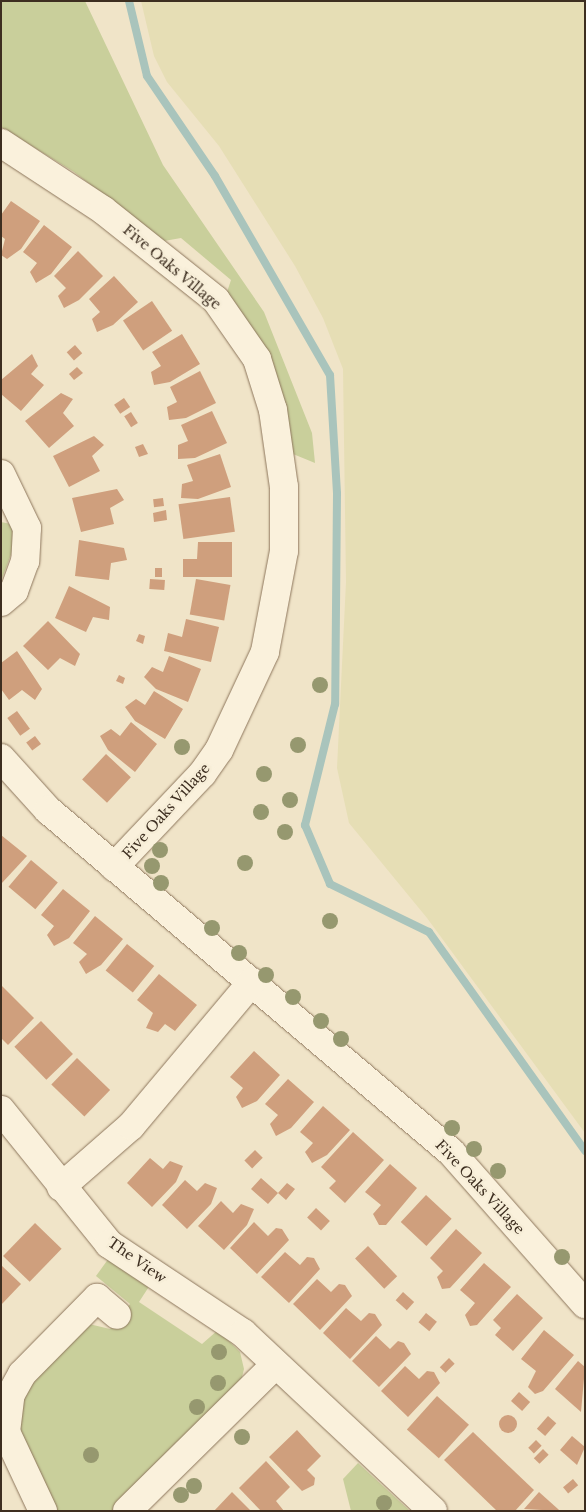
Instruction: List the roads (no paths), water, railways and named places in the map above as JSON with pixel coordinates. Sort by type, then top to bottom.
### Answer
[{"type":"street","name":"Five Oaks Village","points":[[1,144],[103,210],[216,300],[257,359],[273,410],[284,487],[284,551],[264,652],[223,742],[202,774],[114,867]]},
{"type":"street","points":[[1,474],[27,528],[25,561],[14,591],[1,602]]},
{"type":"street","name":"Five Oaks Village","points":[[1,758],[48,810],[451,1152],[585,1304]]},
{"type":"street","points":[[61,1186],[132,1126],[252,982]]},
{"type":"street","name":"The View","points":[[1,1110],[109,1244],[243,1333],[433,1511]]},
{"type":"street","points":[[42,1511],[6,1432],[11,1394],[22,1374],[96,1298],[117,1315]]},
{"type":"street","points":[[127,1511],[276,1364]]},
{"type":"waterway","points":[[129,1],[147,76],[215,176],[330,375],[337,494],[335,704],[305,825],[330,884],[429,932],[585,1151]]}]
